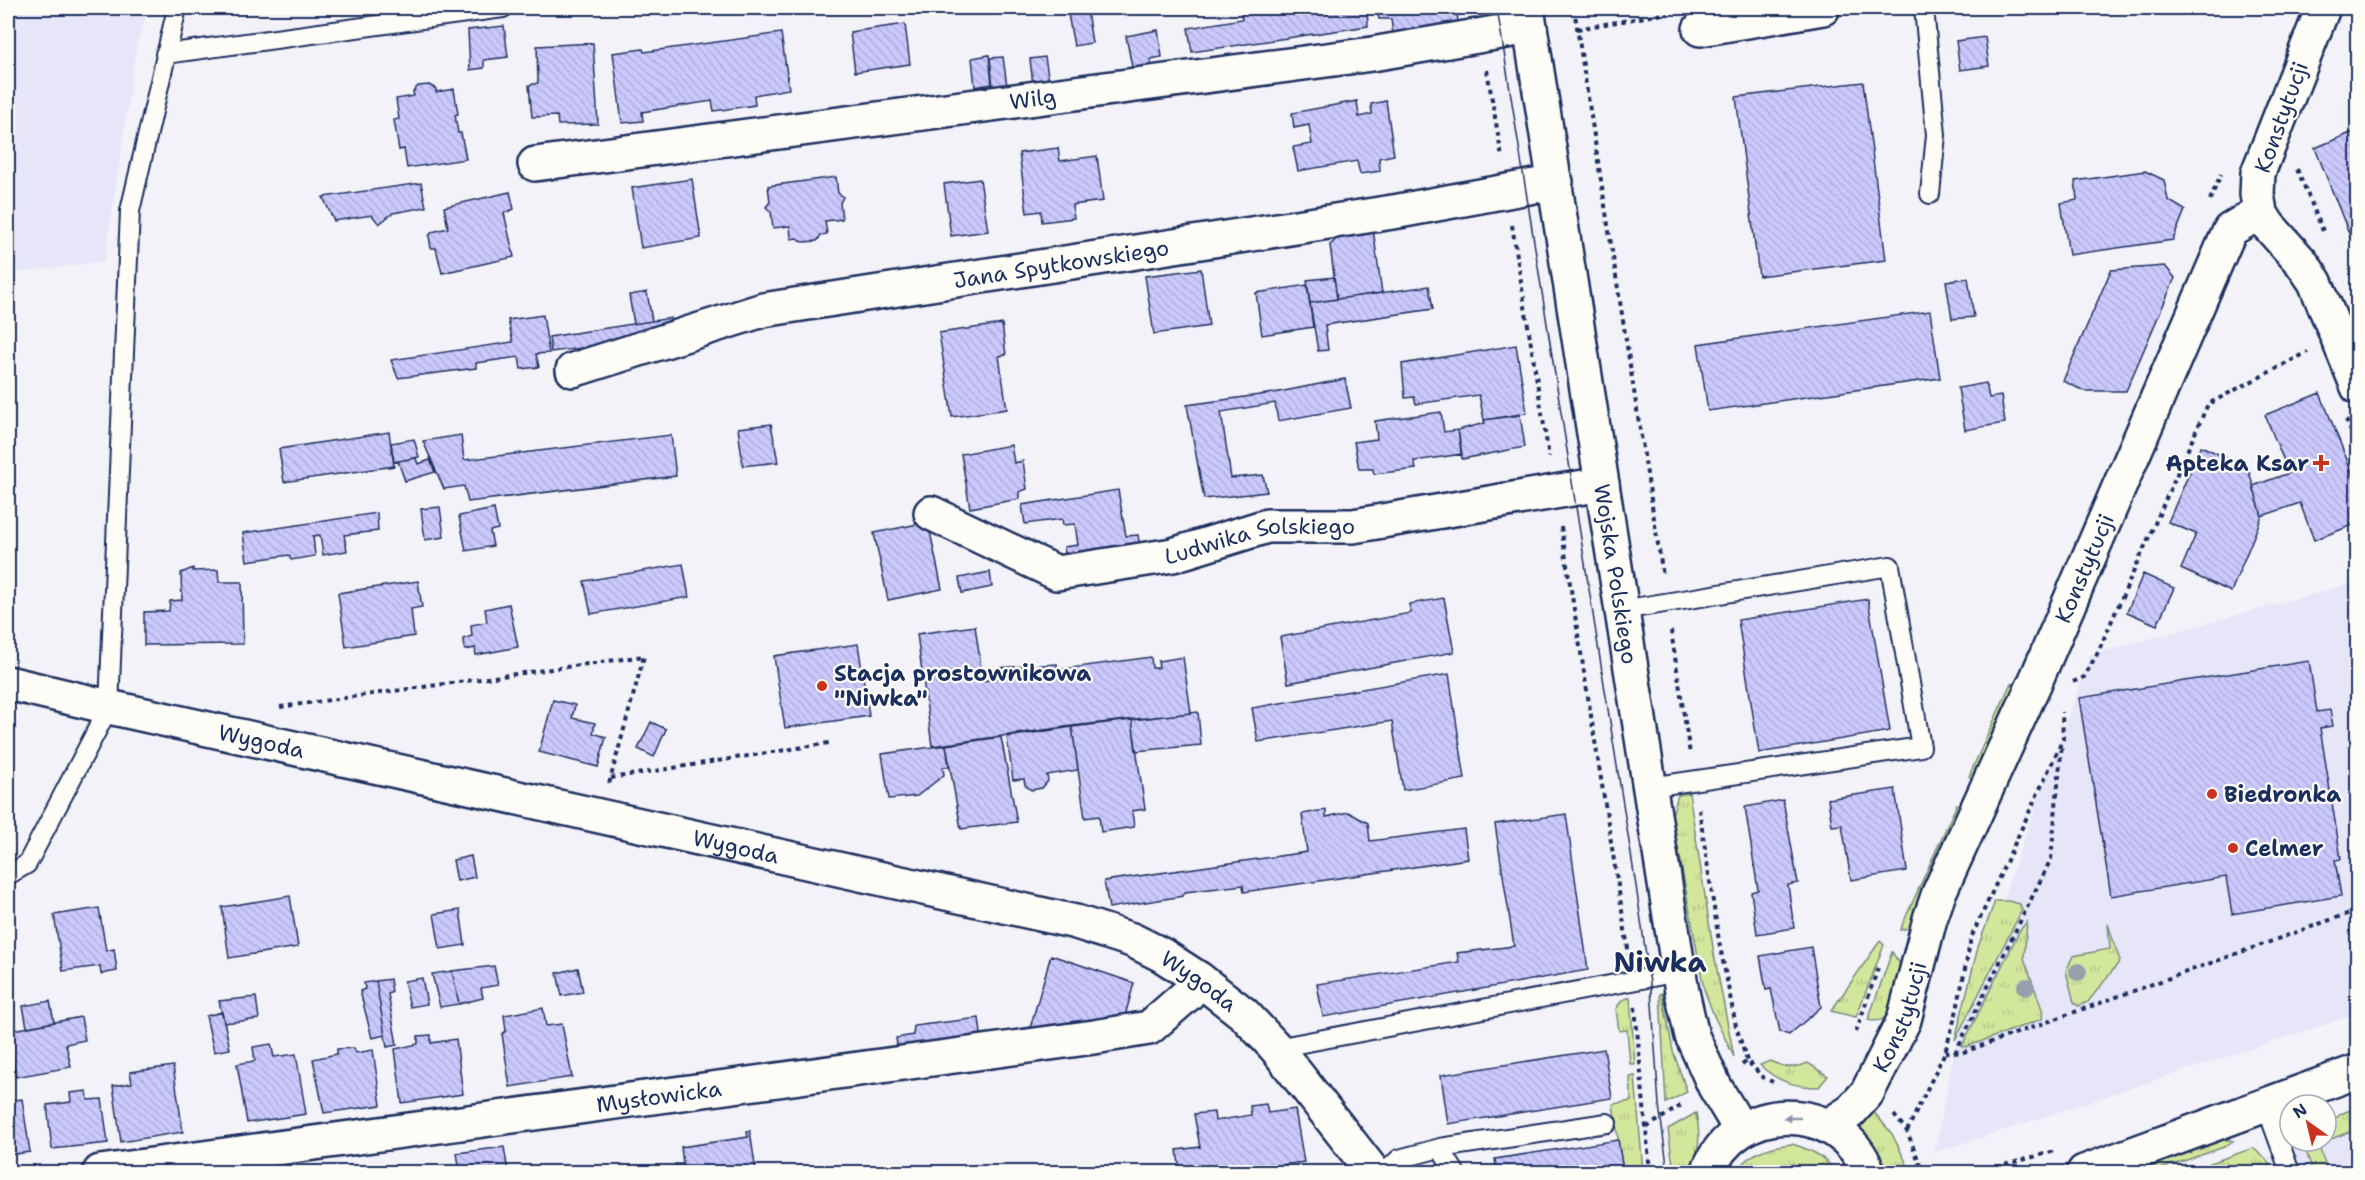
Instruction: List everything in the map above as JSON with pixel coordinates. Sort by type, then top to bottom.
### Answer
[{"type":"street","points":[[1689,20],[1823,8]]},
{"type":"street","name":"Konstytucji","points":[[1828,1126],[1850,1112],[1880,1103],[1939,893],[2040,669],[2229,230],[2260,212],[2257,194],[2258,173],[2323,8]]},
{"type":"street","name":"Wilg","points":[[535,164],[1360,56],[1482,35],[1529,17]]},
{"type":"street","name":"Wojska Polskiego","points":[[1529,17],[1679,972],[1692,1036],[1715,1087],[1741,1130]]},
{"type":"street","name":"Jana Spytkowskiego","points":[[573,370],[763,310],[1399,211],[1556,182]]},
{"type":"street","points":[[2260,212],[2268,225],[2302,263],[2314,282],[2358,387]]},
{"type":"street","name":"Ludwika Solskiego","points":[[931,513],[1057,573],[1173,555],[1267,526],[1353,526],[1555,490],[1602,484]]},
{"type":"street","name":"Wygoda","points":[[8,682],[109,708],[1076,922],[1132,940],[1162,955],[1244,1014],[1276,1048],[1369,1170]]},
{"type":"street","name":"Mysłowicka","points":[[100,1173],[1105,1036],[1149,1028],[1188,994],[1198,979]]},
{"type":"street","points":[[2084,1173],[2358,1071]]},
{"type":"street","points":[[1708,1173],[1712,1161],[1724,1144],[1741,1130],[1769,1118],[1799,1117],[1828,1126],[1849,1141],[1864,1161],[1868,1173]]},
{"type":"lane","points":[[8,875],[27,864],[109,708],[130,211],[177,8]]},
{"type":"lane","points":[[165,54],[502,8]]},
{"type":"lane","points":[[1924,8],[1936,135],[1930,194]]},
{"type":"lane","points":[[1622,610],[1890,566],[1921,747],[1650,787]]},
{"type":"lane","points":[[1276,1048],[1679,972]]},
{"type":"lane","points":[[2266,1106],[2290,1173]]},
{"type":"lane","points":[[1369,1170],[1440,1148],[1607,1123]]},
{"type":"lane","points":[[1440,1148],[1455,1173]]},
{"type":"path","points":[[1574,8],[1616,282],[1649,476],[1719,941],[1736,1026],[1747,1061],[1764,1078],[1780,1086]]},
{"type":"path","points":[[1577,29],[1689,20]]},
{"type":"path","points":[[1482,35],[1633,981],[1650,1173]]},
{"type":"path","points":[[2067,685],[2084,677],[2097,654],[2208,404],[2337,336]]},
{"type":"path","points":[[278,707],[644,657],[601,817]]},
{"type":"path","points":[[1955,1053],[2051,859],[2063,739],[2062,710]]},
{"type":"path","points":[[1908,1131],[1946,1052],[1971,938],[2063,739]]},
{"type":"path","points":[[611,778],[829,743]]},
{"type":"path","points":[[1946,1052],[1972,1050],[2358,910]]},
{"type":"path","points":[[1854,1038],[1880,964]]},
{"type":"path","points":[[1646,1128],[1715,1087],[1747,1061]]},
{"type":"path","points":[[1880,1103],[1908,1131],[1923,1173]]},
{"type":"shaded area","points":[[8,8],[148,8],[137,43],[105,261],[8,274]]},
{"type":"shaded area","points":[[2357,582],[2357,1014],[1934,1153],[1962,1013],[2090,655]]},
{"type":"shaded area","points":[[2357,1124],[2357,1172],[2226,1172],[2279,1153],[2338,1153],[2338,1131]]},
{"type":"green space","points":[[2011,683],[2014,684],[1972,779],[1969,776]]},
{"type":"green space","points":[[1689,793],[1714,954],[1734,1057],[1704,989],[1672,815],[1678,795]]},
{"type":"green space","points":[[1957,804],[1961,807],[1912,925],[1910,928],[1900,930]]},
{"type":"green space","points":[[1995,901],[2020,904],[2022,910],[1955,1040],[1978,947]]},
{"type":"green space","points":[[2027,922],[2024,958],[2043,1012],[2042,1019],[1966,1047],[1962,1046],[2020,930]]},
{"type":"green space","points":[[2108,924],[2120,961],[2088,1002],[2078,1006],[2074,1002],[2066,971],[2073,956],[2110,949]]},
{"type":"green space","points":[[1880,941],[1884,945],[1856,1017],[1831,1011]]},
{"type":"green space","points":[[1892,952],[1902,967],[1890,1012],[1880,1020],[1868,1020]]},
{"type":"green space","points":[[1662,993],[1673,1051],[1687,1092],[1666,1103],[1660,994]]},
{"type":"green space","points":[[1630,997],[1635,1064],[1630,1064],[1627,1030],[1619,1031],[1616,1009],[1622,1000]]},
{"type":"green space","points":[[1770,1061],[1789,1067],[1808,1063],[1828,1076],[1819,1087],[1795,1085],[1773,1076],[1760,1065]]},
{"type":"green space","points":[[1635,1076],[1643,1172],[1623,1172],[1613,1104],[1631,1101],[1630,1077]]},
{"type":"green space","points":[[2357,1107],[2357,1129],[2338,1136],[2338,1116]]},
{"type":"green space","points":[[1873,1111],[1892,1134],[1911,1172],[1897,1172],[1886,1166],[1856,1127],[1857,1123]]},
{"type":"green space","points":[[1696,1113],[1699,1143],[1696,1158],[1690,1172],[1674,1172],[1668,1129]]},
{"type":"green space","points":[[2223,1139],[2233,1141],[2224,1147],[2152,1172],[2132,1172]]},
{"type":"green space","points":[[1792,1144],[1817,1154],[1836,1172],[1736,1172],[1747,1159],[1760,1151]]},
{"type":"green space","points":[[2253,1148],[2266,1159],[2274,1172],[2185,1172]]},
{"type":"green space","points":[[2321,1153],[2328,1172],[2313,1172],[2307,1154]]},
{"type":"building","points":[[984,8],[992,8],[992,13],[984,14]]},
{"type":"building","points":[[1240,8],[1367,8],[1368,26],[1192,52],[1188,28],[1242,19]]},
{"type":"building","points":[[1376,8],[1457,8],[1458,24],[1393,34],[1391,19],[1379,19]]},
{"type":"building","points":[[1087,11],[1092,43],[1074,46],[1068,14]]},
{"type":"building","points":[[905,24],[910,64],[855,72],[850,32]]},
{"type":"building","points":[[504,26],[508,57],[484,60],[484,68],[470,70],[468,30]]},
{"type":"building","points":[[1158,30],[1162,57],[1151,59],[1151,71],[1133,72],[1126,36]]},
{"type":"building","points":[[781,33],[789,89],[754,95],[755,105],[714,111],[712,101],[642,112],[643,121],[622,123],[613,53],[643,49],[644,52]]},
{"type":"building","points":[[1985,37],[1989,66],[1960,70],[1956,41]]},
{"type":"building","points":[[593,43],[598,124],[558,125],[557,116],[532,117],[529,85],[538,83],[537,46]]},
{"type":"building","points":[[989,55],[992,84],[975,87],[972,58]]},
{"type":"building","points":[[1003,57],[1007,86],[993,87],[990,58]]},
{"type":"building","points":[[1045,57],[1049,82],[1033,84],[1030,59]]},
{"type":"building","points":[[1863,82],[1886,260],[1759,276],[1736,97]]},
{"type":"building","points":[[429,85],[436,89],[436,92],[454,89],[458,133],[461,133],[466,159],[407,168],[404,149],[399,150],[394,120],[399,119],[396,99],[414,96],[413,92],[418,86]]},
{"type":"building","points":[[1357,101],[1359,117],[1372,114],[1371,104],[1386,101],[1394,155],[1379,158],[1380,171],[1360,174],[1357,161],[1298,171],[1293,147],[1312,144],[1309,125],[1294,128],[1292,113]]},
{"type":"building","points":[[2358,130],[2358,256],[2315,148]]},
{"type":"building","points":[[1058,148],[1060,161],[1097,156],[1103,201],[1072,205],[1074,218],[1042,222],[1041,211],[1027,213],[1019,153]]},
{"type":"building","points":[[2145,171],[2164,180],[2168,200],[2185,210],[2173,240],[2069,255],[2061,203],[2077,200],[2075,181]]},
{"type":"building","points":[[836,177],[838,193],[843,197],[840,203],[842,219],[825,221],[827,234],[821,235],[817,241],[803,242],[797,238],[791,239],[790,226],[773,228],[771,212],[766,207],[770,202],[768,186]]},
{"type":"building","points":[[692,179],[701,238],[641,248],[632,188]]},
{"type":"building","points":[[980,179],[988,231],[951,236],[944,184]]},
{"type":"building","points":[[421,183],[426,207],[393,213],[379,224],[372,215],[334,221],[323,197]]},
{"type":"building","points":[[510,192],[514,209],[504,213],[514,257],[442,273],[436,248],[431,248],[429,236],[432,232],[448,228],[444,207]]},
{"type":"building","points":[[1373,229],[1382,293],[1337,299],[1330,245],[1343,233]]},
{"type":"building","points":[[2165,266],[2175,278],[2126,391],[2084,391],[2063,381],[2111,270]]},
{"type":"building","points":[[1201,269],[1209,326],[1154,334],[1145,276]]},
{"type":"building","points":[[1334,277],[1337,299],[1310,303],[1307,280]]},
{"type":"building","points":[[1968,278],[1974,317],[1952,319],[1946,281]]},
{"type":"building","points":[[1307,285],[1313,327],[1262,335],[1256,293]]},
{"type":"building","points":[[1429,286],[1433,309],[1325,325],[1328,350],[1318,351],[1310,303]]},
{"type":"building","points":[[647,292],[652,321],[634,324],[629,295]]},
{"type":"building","points":[[1930,311],[1940,378],[1708,411],[1698,344]]},
{"type":"building","points":[[543,315],[549,353],[536,354],[539,367],[521,369],[519,357],[476,363],[476,368],[398,378],[391,360],[513,342],[508,320]]},
{"type":"building","points":[[671,318],[673,336],[551,352],[549,337]]},
{"type":"building","points":[[1002,324],[1006,355],[999,356],[1007,409],[952,417],[939,333]]},
{"type":"building","points":[[1516,345],[1527,413],[1484,420],[1479,395],[1416,404],[1414,397],[1405,398],[1402,364]]},
{"type":"building","points":[[1345,379],[1351,408],[1278,421],[1275,403],[1221,412],[1231,478],[1263,475],[1267,492],[1204,499],[1187,405],[1274,393]]},
{"type":"building","points":[[1986,383],[1989,398],[2001,396],[2005,423],[1965,430],[1958,388]]},
{"type":"building","points":[[2320,393],[2358,487],[2358,523],[2314,540],[2300,503],[2262,516],[2253,486],[2289,473],[2265,415]]},
{"type":"building","points":[[1441,412],[1444,432],[1458,430],[1462,454],[1414,461],[1416,469],[1374,474],[1373,469],[1359,469],[1354,442],[1377,439],[1375,421]]},
{"type":"building","points":[[1520,415],[1525,447],[1462,459],[1458,430],[1485,423],[1484,420]]},
{"type":"building","points":[[771,424],[778,462],[743,466],[738,428]]},
{"type":"building","points":[[389,432],[394,466],[284,482],[279,449]]},
{"type":"building","points":[[461,435],[464,460],[671,435],[676,476],[468,502],[464,486],[444,489],[423,441]]},
{"type":"building","points":[[414,439],[419,457],[394,462],[391,443]]},
{"type":"building","points":[[1011,445],[1014,463],[1023,461],[1027,489],[1019,492],[1019,499],[970,508],[961,454]]},
{"type":"building","points":[[2201,446],[2248,468],[2262,516],[2231,592],[2181,569],[2196,534],[2168,522]]},
{"type":"building","points":[[416,458],[418,464],[430,460],[435,472],[405,481],[398,461]]},
{"type":"building","points":[[1118,490],[1126,536],[1138,535],[1141,554],[1066,561],[1064,547],[1078,545],[1075,524],[1063,525],[1062,519],[1025,524],[1022,505]]},
{"type":"building","points":[[440,507],[444,537],[425,540],[421,509]]},
{"type":"building","points":[[494,509],[498,529],[490,531],[493,546],[466,551],[459,516]]},
{"type":"building","points":[[377,513],[378,531],[344,535],[347,551],[323,555],[320,535],[313,536],[315,556],[291,560],[289,555],[247,561],[243,533]]},
{"type":"building","points":[[928,522],[942,589],[888,600],[874,533]]},
{"type":"building","points":[[683,564],[689,597],[591,614],[584,581]]},
{"type":"building","points":[[193,568],[193,571],[218,570],[219,582],[242,582],[243,644],[144,645],[144,612],[169,611],[170,601],[182,600],[181,573]]},
{"type":"building","points":[[990,572],[992,587],[962,593],[959,578]]},
{"type":"building","points":[[2143,574],[2174,588],[2157,625],[2127,612]]},
{"type":"building","points":[[418,581],[422,607],[411,609],[414,636],[346,647],[338,593]]},
{"type":"building","points":[[1444,598],[1454,652],[1288,683],[1280,637],[1411,613],[1409,604]]},
{"type":"building","points":[[1868,599],[1890,731],[1759,753],[1738,620]]},
{"type":"building","points":[[509,604],[518,647],[476,655],[475,648],[465,650],[463,639],[472,636],[471,625],[487,622],[485,609]]},
{"type":"building","points":[[975,626],[983,681],[997,678],[996,668],[1057,664],[1057,670],[1151,657],[1152,668],[1159,668],[1158,661],[1183,657],[1191,713],[1072,726],[932,746],[917,634]]},
{"type":"building","name":"Stacja prostownikowa \"Niwka\"","points":[[858,644],[869,716],[785,728],[774,656]]},
{"type":"building","name":"Biedronka","points":[[2309,661],[2317,712],[2330,710],[2333,726],[2320,728],[2341,859],[2335,860],[2341,896],[2232,914],[2226,877],[2111,896],[2079,698]]},
{"type":"building","points":[[1449,674],[1465,779],[1403,790],[1392,721],[1258,742],[1252,708]]},
{"type":"building","points":[[553,700],[575,705],[572,718],[595,723],[593,733],[606,737],[598,767],[539,752]]},
{"type":"building","points":[[1198,712],[1201,745],[1136,751],[1132,720]]},
{"type":"building","points":[[1132,720],[1145,809],[1132,811],[1134,827],[1101,832],[1099,816],[1085,818],[1072,727]]},
{"type":"building","points":[[651,722],[666,729],[654,757],[638,749]]},
{"type":"building","points":[[1072,727],[1078,770],[1047,775],[1048,781],[1042,788],[1031,790],[1025,785],[1024,779],[1013,780],[1007,737]]},
{"type":"building","points":[[1001,737],[1017,822],[961,829],[946,745]]},
{"type":"building","points":[[946,745],[949,767],[943,767],[944,775],[917,796],[889,799],[882,754]]},
{"type":"building","points":[[1895,789],[1907,871],[1851,880],[1842,825],[1832,826],[1828,799]]},
{"type":"building","points":[[1783,800],[1798,883],[1788,885],[1794,928],[1757,934],[1751,892],[1758,890],[1745,807]]},
{"type":"building","points":[[1326,810],[1326,817],[1348,812],[1368,823],[1370,841],[1464,829],[1468,859],[1244,892],[1243,885],[1185,892],[1183,896],[1109,908],[1104,881],[1307,852],[1302,814]]},
{"type":"building","points":[[1566,814],[1588,970],[1323,1017],[1317,984],[1459,962],[1457,953],[1514,946],[1495,824]]},
{"type":"building","points":[[471,856],[475,877],[457,881],[453,860]]},
{"type":"building","points":[[290,896],[298,947],[229,958],[222,907]]},
{"type":"building","points":[[99,908],[106,951],[114,949],[117,971],[101,974],[100,966],[63,971],[54,915]]},
{"type":"building","points":[[460,910],[465,945],[440,949],[434,914]]},
{"type":"building","points":[[8,944],[13,982],[8,982]]},
{"type":"building","points":[[1811,947],[1821,1007],[1789,1035],[1780,1032],[1771,989],[1766,990],[1760,956]]},
{"type":"building","points":[[1051,955],[1134,983],[1123,1023],[1028,1035]]},
{"type":"building","points":[[494,966],[498,985],[481,988],[483,998],[459,1004],[452,971]]},
{"type":"building","points":[[578,968],[583,992],[562,996],[557,973]]},
{"type":"building","points":[[452,971],[459,1004],[440,1007],[432,974]]},
{"type":"building","points":[[422,978],[427,1004],[410,1007],[404,981]]},
{"type":"building","points":[[390,979],[392,992],[388,994],[397,1045],[387,1047],[376,981]]},
{"type":"building","points":[[376,981],[385,1035],[372,1038],[360,991],[365,989],[364,983]]},
{"type":"building","points":[[256,997],[259,1019],[224,1023],[219,1001]]},
{"type":"building","points":[[50,1001],[54,1022],[27,1027],[23,1006]]},
{"type":"building","points":[[543,1008],[546,1026],[562,1024],[572,1077],[510,1087],[502,1034],[506,1031],[504,1015]]},
{"type":"building","points":[[222,1012],[230,1049],[214,1052],[206,1016]]},
{"type":"building","points":[[81,1017],[85,1040],[66,1044],[71,1067],[16,1077],[8,1031]]},
{"type":"building","points":[[979,1018],[982,1041],[898,1052],[896,1038],[913,1035],[914,1026]]},
{"type":"building","points":[[431,1035],[431,1043],[456,1039],[463,1094],[402,1103],[395,1049],[418,1044],[418,1036]]},
{"type":"building","points":[[271,1044],[274,1057],[296,1054],[306,1114],[247,1123],[237,1064],[255,1061],[253,1047]]},
{"type":"building","points":[[354,1048],[356,1053],[373,1050],[381,1105],[324,1113],[313,1059],[337,1054],[337,1049]]},
{"type":"building","points":[[1604,1049],[1612,1098],[1448,1124],[1441,1075]]},
{"type":"building","points":[[173,1066],[183,1132],[121,1142],[113,1086],[132,1083],[130,1072]]},
{"type":"building","points":[[87,1091],[88,1100],[102,1099],[108,1143],[52,1149],[47,1105],[71,1102],[70,1093]]},
{"type":"building","points":[[22,1099],[30,1152],[8,1155],[8,1101]]},
{"type":"building","points":[[1266,1104],[1268,1113],[1295,1109],[1304,1162],[1231,1172],[1180,1172],[1177,1150],[1200,1147],[1194,1114],[1214,1112],[1215,1121],[1251,1115],[1250,1106]]},
{"type":"building","points":[[750,1131],[756,1172],[676,1172],[675,1164],[683,1164],[681,1147],[748,1137],[747,1132]]},
{"type":"building","points":[[1618,1140],[1623,1170],[1497,1172],[1495,1159]]},
{"type":"building","points":[[504,1147],[508,1172],[460,1172],[457,1153]]},
{"type":"tram line","points":[[1497,8],[1636,886],[1651,990],[1659,1105],[1668,1172]]},
{"type":"place","name":"Apteka Ksar","points":[[2321,463]]},
{"type":"place","name":"Stacja prostownikowa \"Niwka\"","points":[[822,686]]},
{"type":"place","name":"Biedronka","points":[[2212,794]]},
{"type":"place","name":"Celmer","points":[[2233,848]]},
{"type":"district","name":"Niwka","points":[[1660,962]]}]
